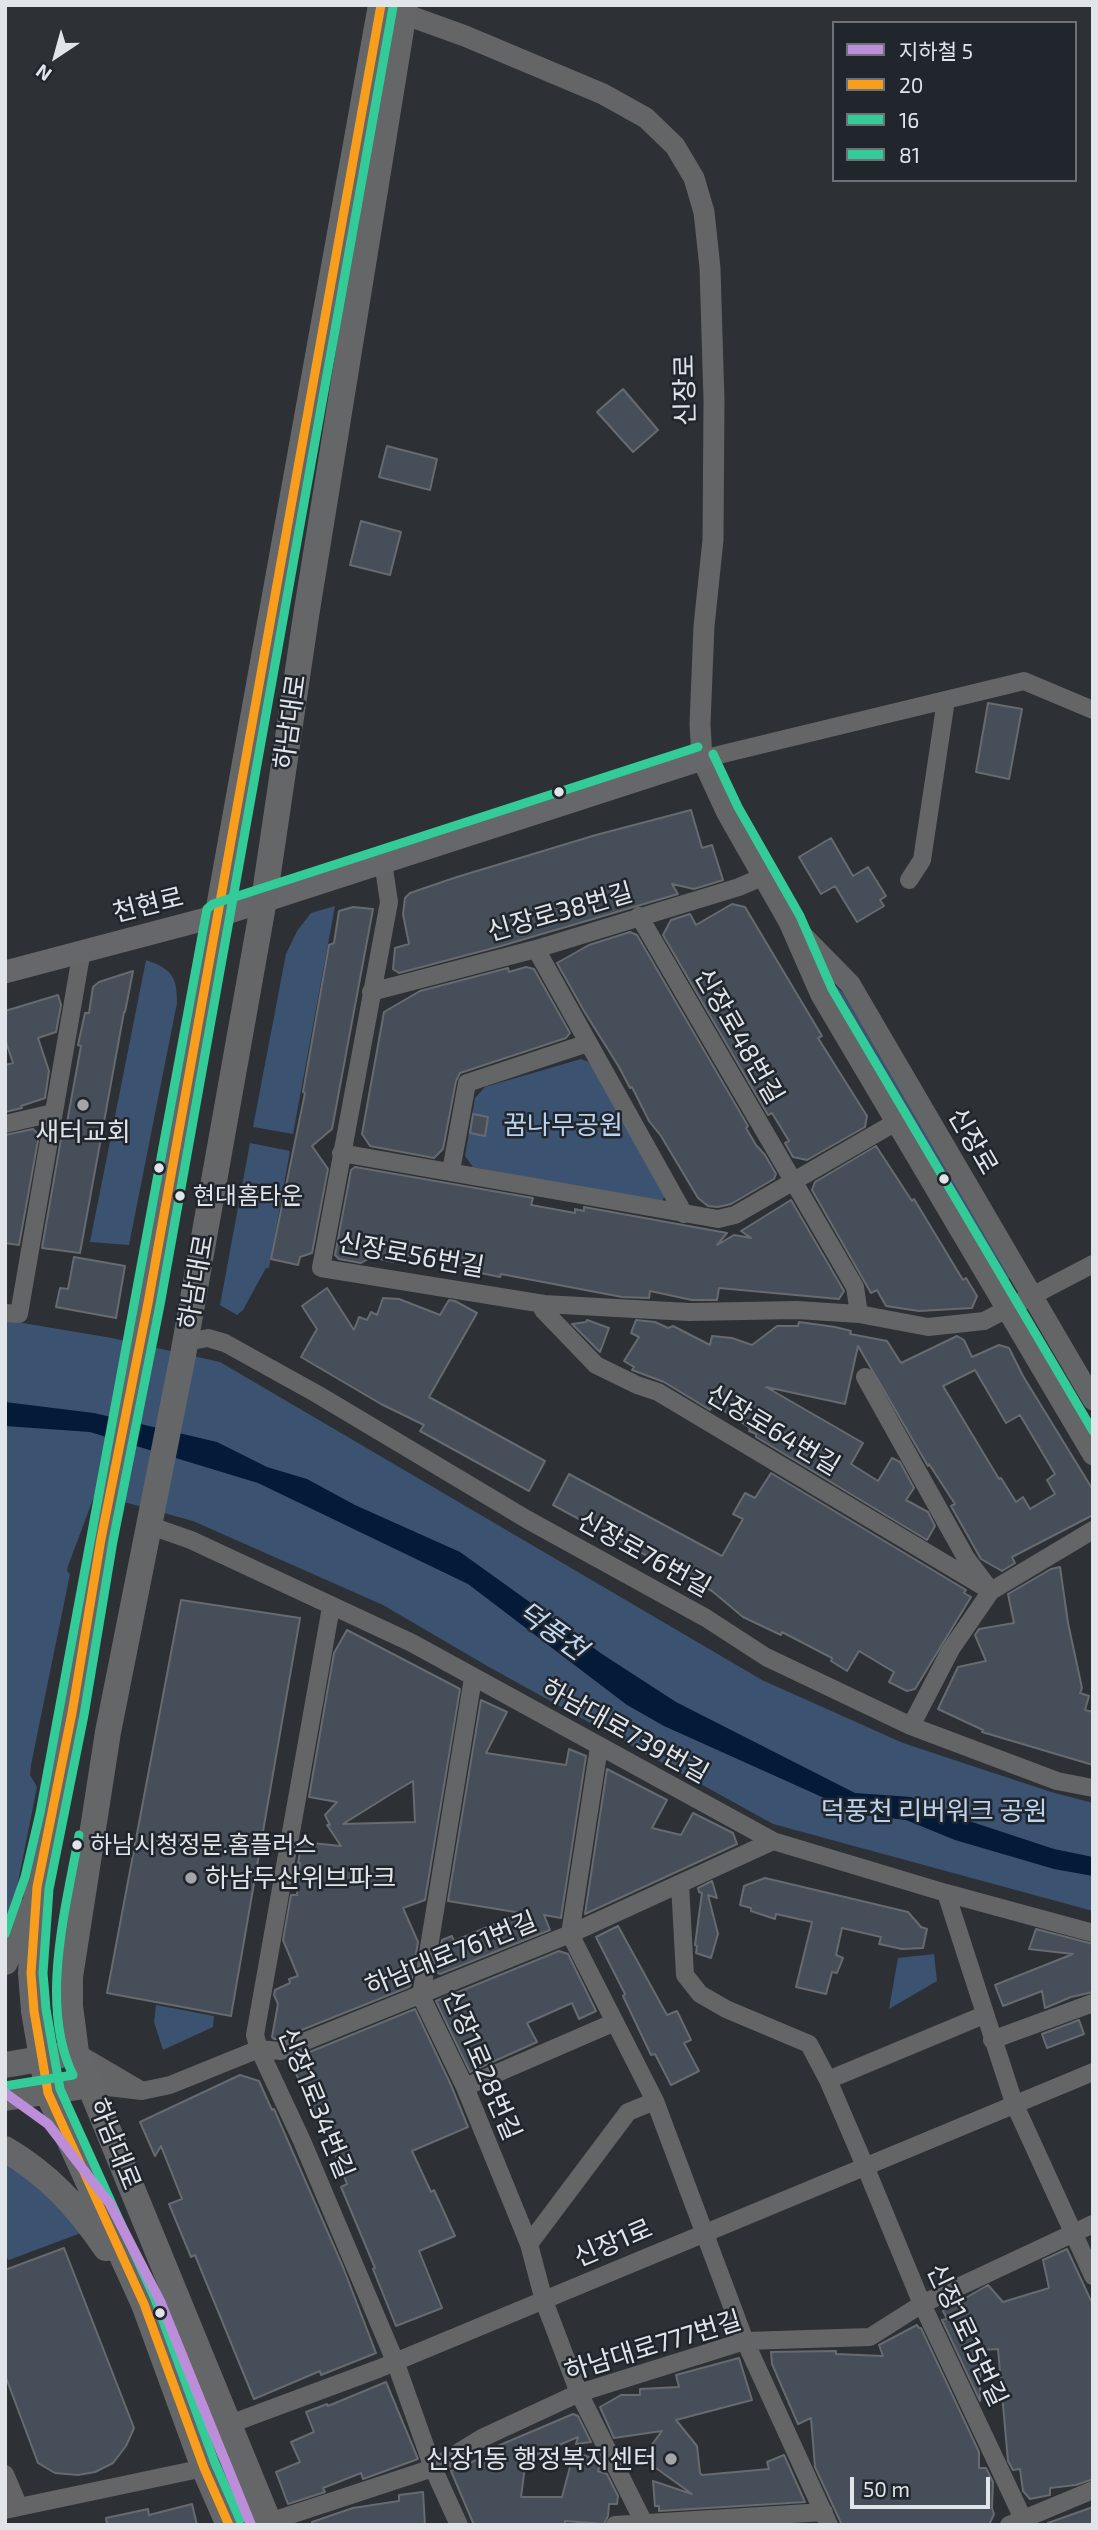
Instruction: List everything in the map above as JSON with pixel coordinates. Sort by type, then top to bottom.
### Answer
[{"type":"main road","name":"하남대로","points":[[270,2523],[76,2052],[70,2006],[70,1977],[108,1732],[184,1349],[264,900],[397,8]]},
{"type":"main road","name":"하남대로","points":[[229,2525],[204,2468],[144,2304],[48,2092],[33,1998],[33,1941],[37,1887],[72,1713],[217,916],[397,8]]},
{"type":"main road","name":"천현로","points":[[5,972],[217,916],[702,759]]},
{"type":"main road","points":[[5,1962],[15,1945],[37,1887]]},
{"type":"main road","points":[[33,1941],[40,1950],[39,1982],[43,1988],[56,1990],[70,1977]]},
{"type":"main road","points":[[5,2065],[76,2052]]},
{"type":"main road","points":[[5,2098],[91,2085]]},
{"type":"main road","points":[[5,2148],[44,2175],[71,2200],[144,2304]]},
{"type":"street","name":"신장로","points":[[397,8],[603,94],[646,118],[675,146],[694,178],[704,212],[710,268],[715,401],[713,540],[704,626],[702,759],[727,813],[789,922],[821,995],[1093,1455]]},
{"type":"street","points":[[702,759],[1024,681],[1093,710]]},
{"type":"street","points":[[909,880],[922,860],[946,700]]},
{"type":"street","name":"신장로56번길","points":[[383,863],[389,902],[321,1268],[544,1304],[690,1312],[797,1310],[859,1314],[928,1327],[984,1321],[1093,1264]]},
{"type":"street","name":"신장로38번길","points":[[371,992],[536,949],[739,887],[762,877]]},
{"type":"street","name":"신장로48번길","points":[[639,916],[793,1182]]},
{"type":"street","name":"신장로","points":[[789,922],[850,984],[1093,1400]]},
{"type":"street","points":[[536,949],[684,1214]]},
{"type":"street","points":[[5,1313],[19,1314],[82,950]]},
{"type":"street","points":[[451,1171],[467,1083],[588,1043]]},
{"type":"street","points":[[5,1124],[53,1113]]},
{"type":"street","points":[[341,1153],[718,1219],[735,1215],[896,1122]]},
{"type":"street","points":[[793,1182],[855,1287],[859,1314]]},
{"type":"street","name":"신장로64번길","points":[[544,1304],[543,1310],[596,1365],[658,1392],[991,1591]]},
{"type":"street","name":"신장로76번길","points":[[184,1349],[208,1338],[225,1343],[317,1394],[528,1520],[706,1618],[766,1657],[911,1726],[1057,1781],[1093,1788]]},
{"type":"street","points":[[865,1377],[966,1558],[991,1591]]},
{"type":"street","name":"하남대로739번길","points":[[152,1519],[331,1607],[412,1643],[773,1841],[946,1893],[1093,1933]]},
{"type":"street","points":[[911,1726],[951,1649],[991,1591],[1093,1530]]},
{"type":"street","name":"신장1로34번길","points":[[331,1607],[255,2035],[395,2361],[433,2468],[459,2525]]},
{"type":"street","name":"신장1로28번길","points":[[473,1678],[421,1996],[465,2087],[529,2244],[544,2301],[579,2393],[644,2524]]},
{"type":"street","points":[[599,1747],[570,1934],[655,2101],[745,2341],[826,2518],[615,2525]]},
{"type":"street","name":"하남대로761번길","points":[[91,2085],[142,2091],[170,2085],[259,2049],[281,2051],[570,1934],[773,1841]]},
{"type":"street","name":"신장1로15번길","points":[[680,1884],[685,1975],[700,1994],[808,2044],[828,2080],[922,2304],[1019,2523]]},
{"type":"street","points":[[946,1893],[1014,2103],[1093,2276]]},
{"type":"street","points":[[992,2040],[1093,2003]]},
{"type":"street","points":[[828,2080],[984,2015]]},
{"type":"street","points":[[465,2087],[615,2022]]},
{"type":"street","points":[[76,2052],[142,2091]]},
{"type":"street","name":"신장1로","points":[[230,2424],[544,2301],[1093,2072]]},
{"type":"street","points":[[529,2244],[628,2112],[655,2101]]},
{"type":"street","name":"하남대로777번길","points":[[270,2523],[433,2468],[482,2438],[579,2393],[745,2341],[870,2337],[922,2304],[1093,2224]]},
{"type":"street","points":[[5,2474],[12,2508],[204,2468]]},
{"type":"street","points":[[1019,2523],[1093,2490]]},
{"type":"green space","points":[[335,906],[293,1134],[253,1127],[286,954],[297,931],[311,913]]},
{"type":"green space","points":[[146,960],[162,967],[171,975],[176,987],[177,1003],[129,1245],[90,1242]]},
{"type":"green space","points":[[836,986],[843,993],[1011,1277],[1009,1279],[1006,1279],[986,1252],[834,998],[832,988]]},
{"type":"green space","name":"꿈나무공원","points":[[581,1059],[595,1064],[669,1190],[661,1202],[473,1167],[465,1156],[475,1098],[485,1087]]},
{"type":"green space","points":[[250,1143],[290,1151],[269,1268],[266,1268],[243,1310],[237,1315],[220,1305]]},
{"type":"green space","name":"덕풍천 리버워크 공원","points":[[5,1320],[112,1338],[220,1362],[762,1680],[903,1743],[1051,1792],[1093,1803],[1093,1911],[773,1824],[489,1667],[383,1605],[193,1521],[95,1494],[67,1571],[70,1574],[31,1765],[30,1775],[37,1787],[17,1887],[10,1941],[5,1951]]},
{"type":"green space","points":[[934,1954],[937,1981],[889,2009],[898,1958]]},
{"type":"green space","points":[[156,2005],[214,2016],[213,2027],[163,2050],[154,2022]]},
{"type":"green space","points":[[5,2157],[39,2182],[81,2233],[9,2260],[5,2256]]},
{"type":"water","name":"덕풍천","points":[[5,1402],[94,1413],[217,1442],[267,1467],[307,1479],[355,1505],[460,1552],[602,1654],[676,1702],[855,1793],[911,1797],[957,1817],[1054,1849],[1093,1857],[1093,1876],[1054,1869],[955,1840],[906,1820],[862,1815],[664,1726],[627,1705],[468,1584],[258,1483],[90,1432],[5,1426]]},
{"type":"building","points":[[623,389],[658,430],[633,452],[597,412]]},
{"type":"building","points":[[387,446],[437,459],[430,490],[379,477]]},
{"type":"building","points":[[361,521],[401,532],[390,575],[350,565]]},
{"type":"building","points":[[988,703],[1022,709],[1009,779],[976,772]]},
{"type":"building","points":[[691,810],[702,848],[712,845],[723,880],[694,889],[672,884],[678,894],[399,973],[393,969],[395,948],[409,944],[403,914],[405,898],[410,893],[596,835]]},
{"type":"building","points":[[831,838],[853,876],[868,867],[886,896],[880,900],[884,906],[857,922],[835,886],[821,894],[799,857]]},
{"type":"building","points":[[732,904],[745,907],[822,1036],[818,1038],[867,1116],[865,1127],[807,1160],[793,1157],[785,1143],[789,1141],[772,1113],[768,1115],[663,935],[671,920],[690,914],[696,925]]},
{"type":"building","points":[[353,907],[373,909],[332,1129],[312,1146],[328,1169],[312,1253],[300,1257],[298,1265],[271,1259],[305,1093],[303,1092],[329,945],[334,943],[339,911]]},
{"type":"building","points":[[630,932],[637,935],[748,1126],[746,1128],[776,1174],[774,1179],[731,1204],[708,1206],[698,1198],[649,1121],[632,1087],[630,1088],[557,963],[589,945]]},
{"type":"building","points":[[526,967],[534,969],[570,1033],[566,1038],[460,1073],[456,1081],[443,1149],[434,1158],[370,1146],[362,1134],[384,1012],[420,991],[508,968],[509,972]]},
{"type":"building","points":[[133,971],[80,1253],[42,1248],[81,1046],[78,1045],[85,1013],[89,1013],[93,987],[99,982]]},
{"type":"building","points":[[58,995],[61,1005],[56,1032],[38,1038],[49,1071],[45,1098],[5,1112],[5,1065],[13,1063],[5,1039],[5,1011]]},
{"type":"building","points":[[473,1114],[488,1117],[485,1136],[470,1133]]},
{"type":"building","points":[[33,1129],[39,1135],[19,1245],[5,1243],[5,1135]]},
{"type":"building","points":[[876,1146],[912,1201],[914,1199],[963,1280],[966,1278],[977,1296],[972,1308],[919,1311],[886,1306],[877,1290],[871,1293],[812,1190],[815,1182]]},
{"type":"building","points":[[355,1167],[533,1198],[531,1205],[575,1213],[575,1209],[584,1211],[584,1207],[727,1233],[717,1245],[734,1235],[751,1238],[741,1231],[791,1200],[844,1291],[839,1299],[719,1288],[717,1300],[692,1300],[650,1291],[649,1298],[622,1297],[501,1274],[500,1277],[466,1270],[466,1266],[404,1255],[403,1260],[395,1259],[394,1262],[375,1258],[361,1263],[339,1259],[335,1255],[351,1170]]},
{"type":"building","points":[[74,1257],[125,1266],[116,1318],[56,1307],[60,1288],[68,1289]]},
{"type":"building","points":[[327,1288],[354,1330],[359,1317],[367,1320],[371,1312],[377,1315],[383,1298],[399,1299],[440,1315],[449,1300],[477,1313],[429,1397],[545,1461],[529,1491],[420,1431],[424,1425],[381,1404],[301,1357],[317,1329],[302,1306]]},
{"type":"building","points":[[587,1320],[609,1328],[600,1352],[572,1324]]},
{"type":"building","points":[[636,1320],[655,1322],[668,1328],[673,1326],[710,1345],[712,1336],[732,1338],[752,1345],[777,1326],[798,1326],[799,1322],[835,1327],[851,1331],[850,1334],[887,1341],[901,1363],[957,1336],[964,1340],[972,1357],[999,1345],[1009,1348],[1023,1376],[1093,1490],[1093,1515],[1012,1557],[1015,1563],[1002,1571],[981,1559],[951,1506],[955,1504],[929,1464],[928,1466],[858,1346],[845,1404],[766,1387],[863,1443],[851,1464],[878,1481],[892,1458],[900,1462],[914,1488],[906,1500],[928,1512],[935,1526],[927,1540],[756,1437],[756,1434],[749,1431],[750,1428],[714,1404],[710,1410],[664,1382],[632,1370],[634,1367],[624,1361],[639,1337],[631,1333]],"holes":[[[975,1370],[1006,1423],[1020,1415],[1055,1474],[1047,1480],[1055,1494],[1030,1509],[1023,1497],[1016,1502],[1001,1478],[999,1479],[943,1386]]]},
{"type":"building","points":[[771,1473],[966,1590],[964,1593],[971,1597],[915,1689],[907,1691],[889,1682],[894,1672],[859,1651],[847,1671],[831,1661],[832,1658],[782,1632],[781,1635],[743,1617],[712,1591],[553,1505],[569,1474],[722,1556],[743,1519],[733,1514],[745,1493],[755,1498]]},
{"type":"building","points":[[1060,1567],[1068,1623],[1082,1688],[1080,1693],[1089,1696],[1085,1710],[1093,1712],[1093,1765],[982,1732],[983,1730],[938,1709],[958,1667],[986,1661],[975,1635],[979,1629],[1014,1623],[1008,1594],[1051,1569]]},
{"type":"building","name":"하남두산위브파크","points":[[181,1600],[300,1618],[231,2016],[107,1993]]},
{"type":"building","points":[[347,1630],[460,1689],[425,1900],[403,1908],[418,1942],[411,1984],[274,2039],[272,2037],[278,2004],[275,1990],[290,1983],[289,1979],[298,1976],[283,1940],[291,1895],[297,1895],[302,1842],[341,1846],[327,1825],[330,1825],[325,1815],[337,1802],[309,1797],[334,1653]],"holes":[[[413,1781],[415,1822],[343,1824]]]},
{"type":"building","points":[[481,1700],[507,1712],[486,1753],[566,1765],[569,1749],[586,1756],[561,1918],[544,1915],[550,1930],[440,1974],[436,1972],[442,1940],[452,1936],[454,1941],[521,1913],[448,1901]]},
{"type":"building","points":[[607,1769],[667,1800],[652,1828],[681,1835],[693,1813],[733,1833],[737,1844],[585,1914]]},
{"type":"building","points":[[765,1878],[908,1912],[921,1927],[927,1929],[923,1948],[902,1949],[879,1944],[881,1937],[842,1928],[836,1955],[843,1958],[837,1973],[832,1972],[826,1994],[796,1987],[812,1922],[776,1914],[775,1919],[740,1905],[744,1886]]},
{"type":"building","points":[[712,1881],[717,1898],[708,1895],[718,1934],[711,1958],[696,1953],[695,1945],[702,1893],[698,1888]]},
{"type":"building","points":[[618,1926],[667,2015],[677,2011],[691,2040],[684,2043],[699,2071],[671,2085],[655,2054],[651,2055],[623,1996],[625,1994],[596,1937]]},
{"type":"building","points":[[1036,1929],[1093,1944],[1093,1992],[1071,1997],[1045,2008],[1042,1991],[1003,2006],[995,1985],[1073,1954],[1029,1949]]},
{"type":"building","points":[[559,1951],[568,1954],[596,2011],[579,2019],[572,2003],[527,2023],[537,2042],[470,2072],[436,2001]]},
{"type":"building","points":[[415,2009],[468,2127],[412,2151],[455,2236],[419,2251],[442,2308],[396,2326],[341,2187],[347,2184],[324,2125],[320,2127],[290,2060]]},
{"type":"building","points":[[1079,2020],[1084,2034],[1047,2048],[1042,2034]]},
{"type":"building","points":[[240,2075],[259,2081],[272,2110],[274,2109],[343,2267],[376,2353],[321,2375],[320,2371],[254,2399],[195,2255],[191,2257],[169,2204],[182,2199],[161,2146],[155,2156],[140,2122]]},
{"type":"building","points":[[64,2248],[134,2428],[126,2446],[113,2463],[95,2472],[78,2475],[55,2473],[38,2463],[5,2375],[5,2270]]},
{"type":"building","points":[[1067,2249],[1093,2305],[1093,2479],[1076,2485],[1050,2488],[1050,2495],[1030,2499],[1023,2491],[1020,2469],[1013,2470],[1008,2461],[998,2349],[981,2350],[980,2401],[942,2320],[947,2319],[943,2311],[988,2285],[1003,2302],[1049,2288],[1043,2260]]},
{"type":"building","points":[[917,2325],[921,2328],[979,2452],[979,2468],[986,2468],[993,2482],[994,2514],[989,2525],[842,2525],[815,2467],[811,2418],[798,2424],[772,2364],[771,2352],[836,2351],[836,2354],[883,2356],[879,2345]]},
{"type":"building","points":[[739,2358],[752,2400],[676,2420],[697,2446],[700,2473],[702,2475],[769,2469],[767,2462],[784,2455],[805,2502],[659,2511],[659,2506],[655,2506],[653,2481],[692,2494],[642,2458],[662,2431],[614,2438],[600,2407],[621,2395],[640,2395],[640,2389],[679,2387],[676,2375]]},
{"type":"building","points":[[386,2382],[418,2459],[363,2479],[361,2473],[323,2488],[325,2492],[288,2504],[276,2472],[300,2462],[291,2442],[314,2432],[306,2412],[327,2404],[328,2406]]},
{"type":"building","points":[[573,2414],[578,2416],[591,2442],[576,2444],[578,2437],[526,2459],[521,2497],[562,2497],[574,2452],[601,2461],[598,2471],[607,2474],[618,2496],[617,2504],[609,2504],[604,2524],[565,2521],[565,2525],[474,2525],[451,2471],[488,2455],[486,2451]]},
{"type":"building","points":[[423,2492],[425,2525],[312,2525],[312,2522],[353,2508],[399,2501],[399,2495]]},
{"type":"building","points":[[192,2504],[197,2525],[107,2525],[106,2518],[148,2509],[149,2515]]},
{"type":"building","points":[[1093,2507],[1093,2525],[1048,2523]]},
{"type":"metro line","name":"5","points":[[5,2093],[48,2124],[110,2204],[160,2301],[251,2525]]},
{"type":"transit line","name":"20","points":[[229,2525],[204,2468],[144,2304],[48,2093],[34,2011],[31,1973],[37,1887],[72,1713],[101,1539],[148,1303],[381,5]]},
{"type":"transit line","name":"16","points":[[240,2520],[215,2463],[155,2299],[60,2089],[46,2009],[43,1973],[49,1889],[84,1715],[113,1541],[160,1305],[393,7]]},
{"type":"transit line","name":"81","points":[[5,1934],[25,1877],[40,1813],[207,909],[213,904],[698,747]]},
{"type":"transit line","name":"81","points":[[713,754],[738,807],[800,916],[832,989],[1093,1431]]},
{"type":"transit line","name":"81","points":[[5,2086],[73,2075],[63,2048],[57,1988],[62,1924],[79,1835]]},
{"type":"place","name":"새터교회","points":[[83,1105]]},
{"type":"place","name":"현대홈타운","points":[[180,1196]]},
{"type":"place","name":"하남시청정문.홈플러스","points":[[77,1845]]},
{"type":"place","name":"하남두산위브파크","points":[[191,1878]]},
{"type":"place","name":"신장1동 행정복지센터","points":[[671,2459]]}]
